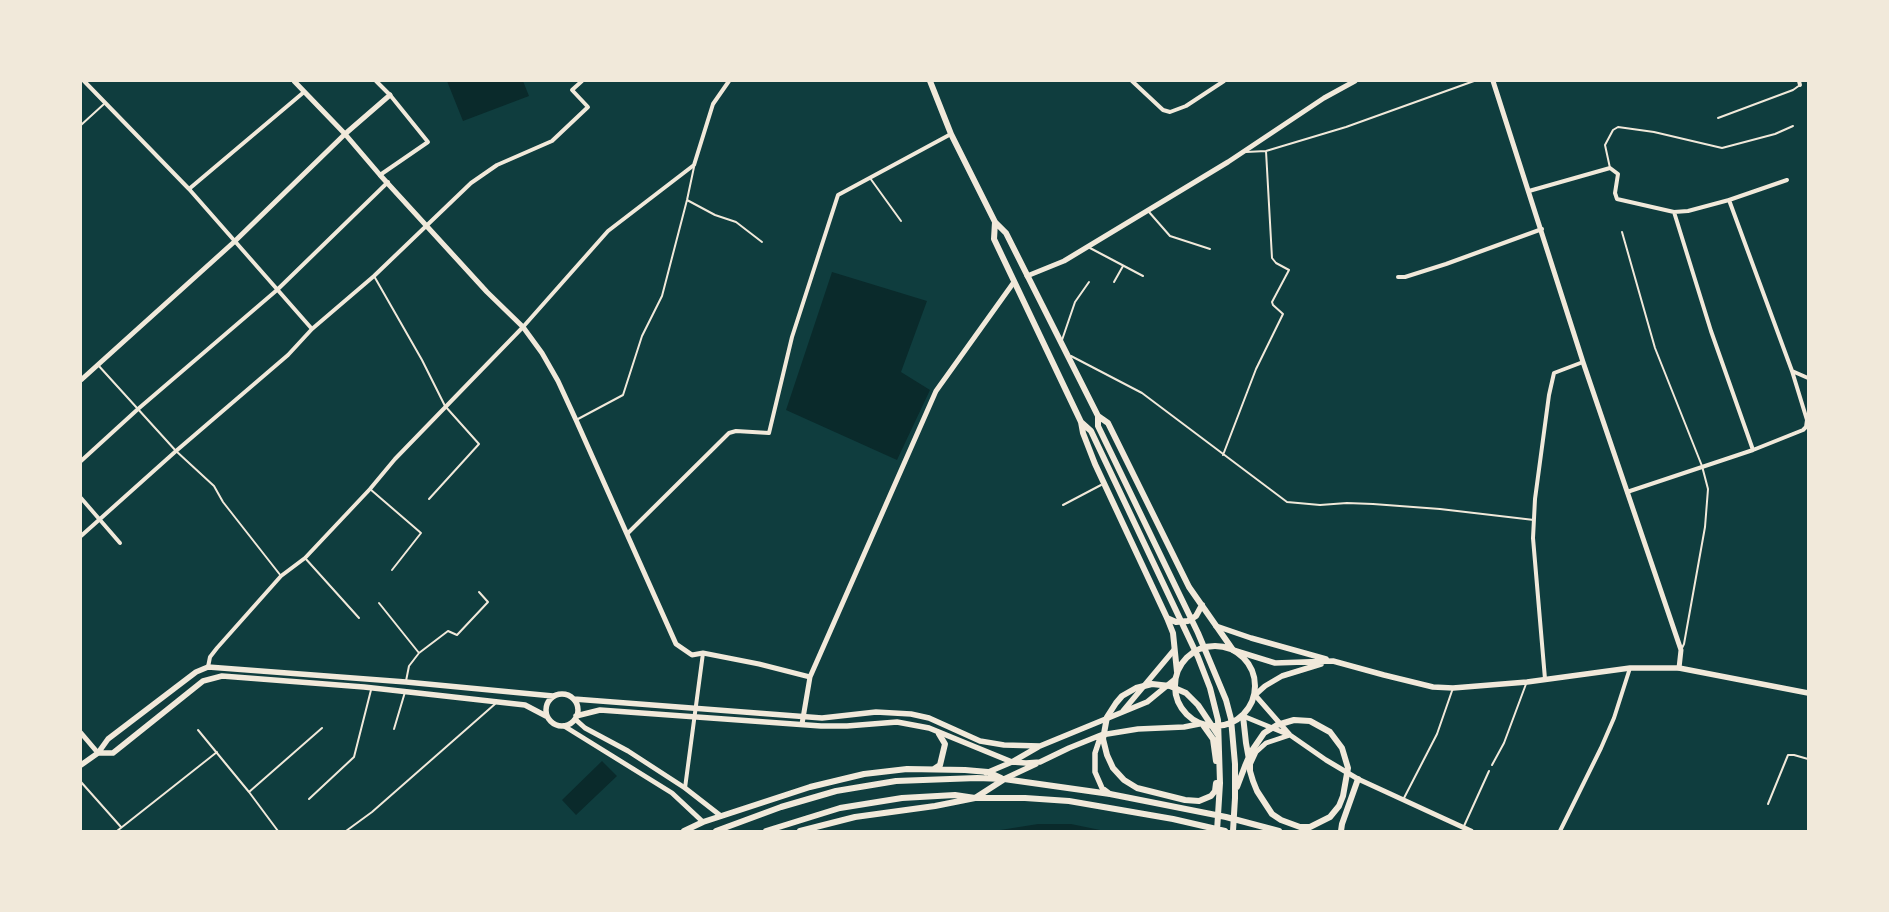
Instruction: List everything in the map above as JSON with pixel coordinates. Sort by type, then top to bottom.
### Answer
[{"type":"main road","points":[[930,81],[951,134],[995,222],[1006,233],[1098,416],[1098,426],[1220,683],[1234,735],[1236,790],[1232,831]]},
{"type":"main road","points":[[995,222],[994,239],[1081,422],[1083,433],[1104,484],[1173,633],[1176,676],[1174,690],[1176,701],[1190,718],[1201,724],[1214,727],[1224,726],[1243,716],[1250,706],[1254,695],[1255,682],[1252,669],[1244,658],[1233,650],[1189,587],[1108,423],[1098,416]]},
{"type":"main road","points":[[1081,422],[1091,431],[1205,672],[1215,705],[1218,736],[1220,783],[1217,831]]},
{"type":"main road","points":[[1167,618],[1176,622],[1188,621],[1196,616],[1202,605]]},
{"type":"main road","points":[[1216,626],[1332,661],[1433,686],[1453,688],[1527,682],[1630,668],[1679,668],[1808,693]]},
{"type":"main road","points":[[977,778],[1012,762],[1040,746],[1147,702],[1176,676],[1187,656],[1209,646],[1221,646],[1275,664],[1332,661]]},
{"type":"main road","points":[[1122,713],[1174,650]]},
{"type":"main road","points":[[1254,695],[1282,676],[1332,661]]},
{"type":"main road","points":[[208,667],[212,678]]},
{"type":"main road","points":[[81,765],[98,753],[108,739],[196,672],[208,667],[406,682],[553,696],[567,694],[574,700],[578,708],[576,718]]},
{"type":"main road","points":[[98,753],[113,753],[203,680],[222,676],[372,688],[525,705],[546,716],[554,724],[564,726],[576,718],[600,710],[847,726],[897,722],[928,728],[1012,762],[1040,762]]},
{"type":"main road","points":[[1201,724],[1214,739],[1216,780],[1215,791],[1211,796],[1199,801],[1184,800],[1137,788],[1124,780],[1113,768],[1107,755],[1104,739],[1107,717],[1122,696],[1136,688],[1152,684],[1170,686],[1186,693],[1198,705],[1218,736]]},
{"type":"main road","points":[[546,716],[546,704],[553,696]]},
{"type":"main road","points":[[574,700],[828,718],[876,712],[911,714],[929,718],[980,741],[1004,745],[1040,746]]},
{"type":"main road","points":[[600,710],[597,706],[598,703],[602,702]]},
{"type":"main road","points":[[1236,790],[1248,759],[1258,740],[1272,727],[1294,720],[1310,721],[1330,732],[1342,748],[1348,768],[1343,796],[1339,806],[1330,817],[1310,827],[1300,827],[1291,824],[1272,814],[1257,791],[1250,768],[1243,716]]},
{"type":"main road","points":[[800,831],[855,817],[935,806],[975,798],[1004,779],[1101,735],[1138,729],[1184,727],[1201,724]]},
{"type":"main road","points":[[934,769],[940,765],[945,744],[939,734]]},
{"type":"main road","points":[[1101,735],[1095,753],[1095,772],[1102,788],[1110,794]]},
{"type":"main road","points":[[684,831],[703,822],[810,787],[864,774],[907,769],[934,769],[988,772],[1004,779]]},
{"type":"main road","points":[[716,831],[781,807],[836,790],[896,781],[977,778],[1004,779],[1110,794],[1226,817],[1279,831]]},
{"type":"main road","points":[[1341,831],[1358,779]]},
{"type":"main road","points":[[766,831],[840,808],[902,798],[954,795],[975,798],[1025,798],[1069,801],[1173,819],[1225,831]]},
{"type":"street","points":[[84,81],[104,104],[189,189],[312,329]]},
{"type":"street","points":[[294,81],[345,134],[487,292],[523,327],[542,354],[576,420],[676,644],[692,655],[703,653],[759,664],[810,677]]},
{"type":"street","points":[[376,81],[390,95],[428,142],[380,175]]},
{"type":"street","points":[[81,536],[288,355],[312,329],[374,276],[471,183],[497,165],[552,141],[588,107],[572,90],[582,81]]},
{"type":"street","points":[[208,667],[210,657],[217,648],[281,576],[305,558],[445,406],[523,327],[608,231],[694,165],[713,104],[729,81]]},
{"type":"street","points":[[1132,81],[1163,110],[1170,112],[1186,106],[1224,81]]},
{"type":"street","points":[[1027,276],[1064,261],[1088,247],[1324,98],[1355,81]]},
{"type":"street","points":[[1493,81],[1583,362],[1681,650],[1679,668]]},
{"type":"street","points":[[189,189],[304,92]]},
{"type":"street","points":[[81,380],[234,242],[345,134],[390,95]]},
{"type":"street","points":[[627,534],[729,433],[736,431],[768,433],[792,337],[838,195],[951,134]]},
{"type":"street","points":[[1529,192],[1610,168],[1618,174],[1615,193],[1617,200],[1674,212],[1688,211],[1729,200],[1787,180]]},
{"type":"street","points":[[81,461],[277,290],[388,182]]},
{"type":"street","points":[[1627,492],[1752,450],[1803,430],[1806,427],[1807,420],[1792,371],[1729,200]]},
{"type":"street","points":[[1674,212],[1711,331],[1752,450]]},
{"type":"street","points":[[1398,277],[1405,277],[1446,264],[1542,230]]},
{"type":"street","points":[[802,724],[810,677],[936,391],[1014,282]]},
{"type":"street","points":[[1545,679],[1533,538],[1535,499],[1549,395],[1554,373],[1583,362]]},
{"type":"street","points":[[1792,371],[1808,378]]},
{"type":"street","points":[[81,498],[120,543]]},
{"type":"street","points":[[685,788],[703,653]]},
{"type":"street","points":[[1560,831],[1614,718],[1630,668]]},
{"type":"street","points":[[1254,695],[1290,735]]},
{"type":"street","points":[[1243,716],[1290,735],[1358,779],[1471,831]]},
{"type":"street","points":[[576,718],[584,728],[628,751],[685,788],[722,816]]},
{"type":"street","points":[[564,726],[672,793],[703,822]]},
{"type":"street","points":[[81,733],[98,753]]},
{"type":"street","points":[[1250,768],[1256,752],[1266,743],[1290,735]]},
{"type":"lane","points":[[1241,152],[1266,150],[1384,115],[1474,81]]},
{"type":"lane","points":[[1718,118],[1793,90],[1800,83]]},
{"type":"lane","points":[[81,125],[104,104]]},
{"type":"lane","points":[[1610,168],[1605,145],[1613,130],[1619,127],[1654,132],[1722,148],[1774,134],[1793,126]]},
{"type":"lane","points":[[1223,455],[1256,369],[1283,314],[1272,302],[1290,270],[1276,263],[1272,258],[1266,150]]},
{"type":"lane","points":[[576,420],[623,395],[642,336],[662,296],[687,200],[694,165]]},
{"type":"lane","points":[[870,178],[902,221]]},
{"type":"lane","points":[[687,200],[715,215],[736,222],[762,242]]},
{"type":"lane","points":[[1148,210],[1170,236],[1210,249]]},
{"type":"lane","points":[[1622,232],[1655,348],[1702,466],[1708,489],[1705,527],[1684,644],[1681,650]]},
{"type":"lane","points":[[1088,247],[1143,276]]},
{"type":"lane","points":[[1114,282],[1123,266]]},
{"type":"lane","points":[[374,276],[422,360],[445,406],[479,444],[429,499]]},
{"type":"lane","points":[[1061,343],[1075,302],[1089,282]]},
{"type":"lane","points":[[1066,354],[1142,393],[1288,502],[1294,504],[1373,504],[1440,509],[1534,520]]},
{"type":"lane","points":[[98,365],[176,451],[214,486],[224,502],[281,576]]},
{"type":"lane","points":[[1063,505],[1104,484]]},
{"type":"lane","points":[[370,489],[421,533],[392,570]]},
{"type":"lane","points":[[305,558],[359,618]]},
{"type":"lane","points":[[406,682],[409,666],[419,653],[448,631],[457,636],[488,602],[479,592]]},
{"type":"lane","points":[[379,603],[419,653]]},
{"type":"lane","points":[[1492,765],[1504,743],[1527,682]]},
{"type":"lane","points":[[309,799],[354,757],[372,688]]},
{"type":"lane","points":[[1403,799],[1437,734],[1453,688]]},
{"type":"lane","points":[[394,729],[405,692]]},
{"type":"lane","points":[[346,831],[372,812],[497,702]]},
{"type":"lane","points":[[249,792],[322,728]]},
{"type":"lane","points":[[198,730],[278,831]]},
{"type":"lane","points":[[117,831],[217,752]]},
{"type":"lane","points":[[1768,804],[1788,755],[1808,759]]},
{"type":"lane","points":[[1464,827],[1489,771]]},
{"type":"lane","points":[[81,782],[121,827]]},
{"type":"water","points":[[447,81],[523,81],[529,96],[463,121]]},
{"type":"water","points":[[832,272],[927,301],[901,372],[930,390],[897,460],[786,410]]},
{"type":"water","points":[[602,761],[617,776],[576,815],[562,800]]},
{"type":"water","points":[[1038,824],[1071,824],[1105,831],[994,831]]}]
